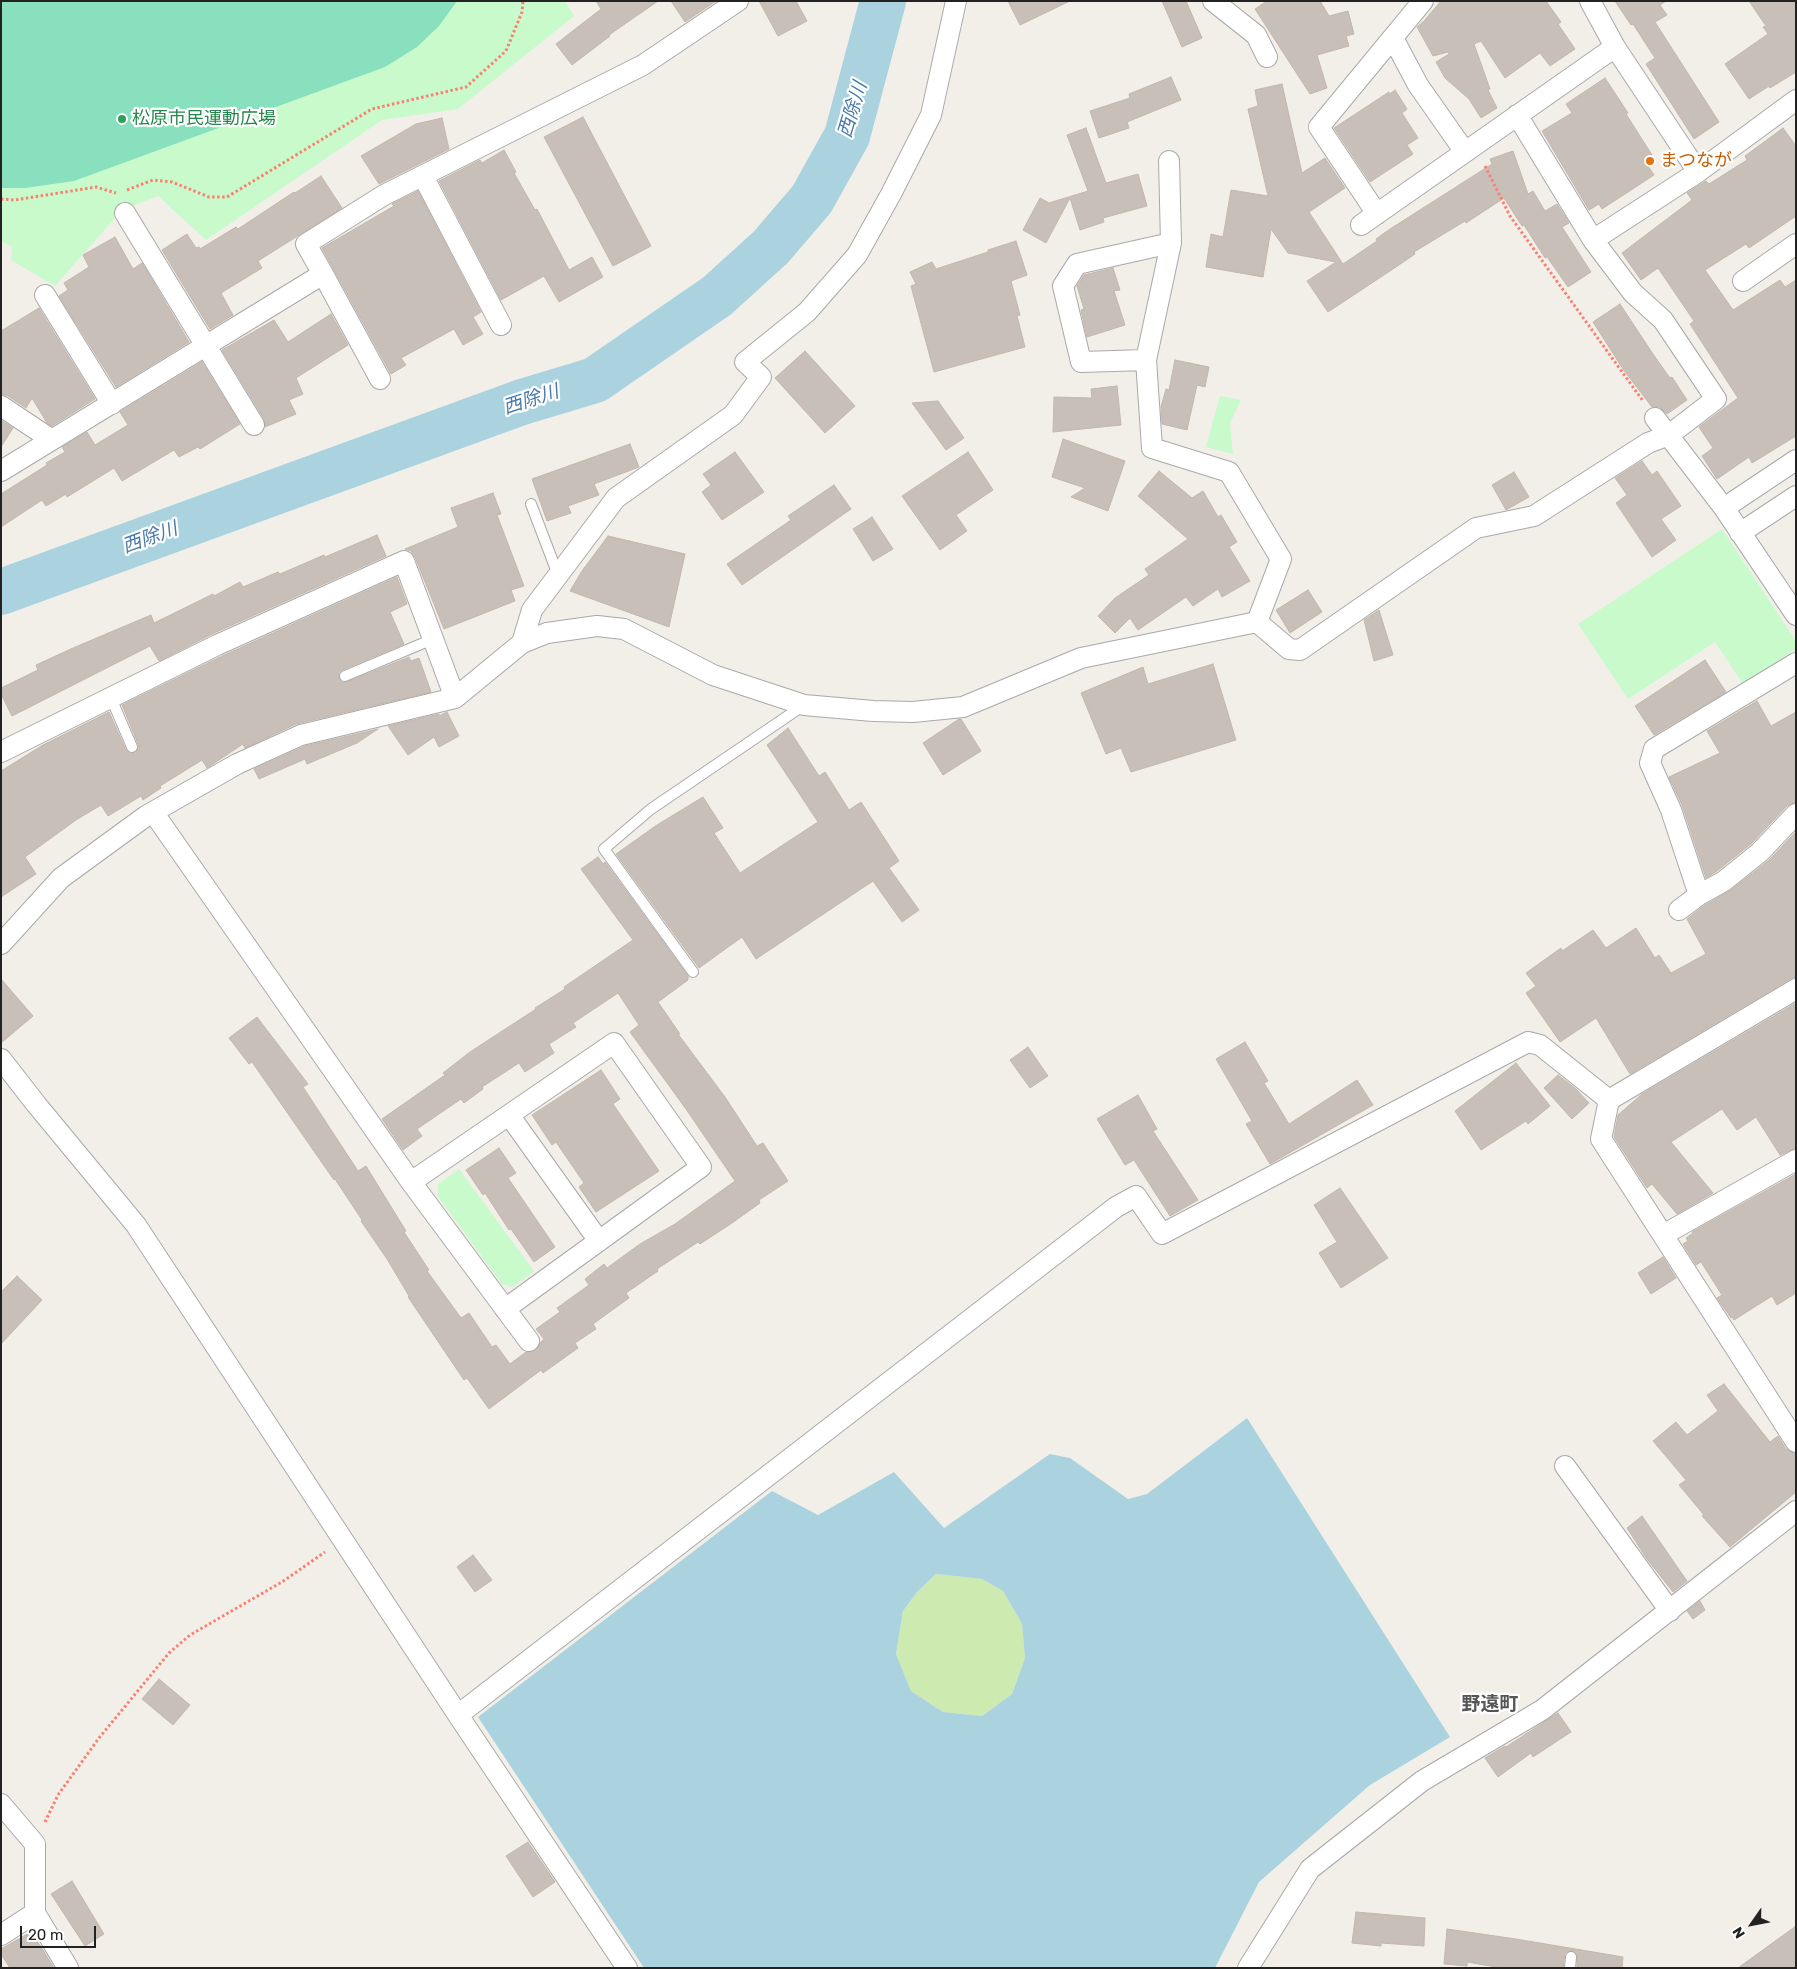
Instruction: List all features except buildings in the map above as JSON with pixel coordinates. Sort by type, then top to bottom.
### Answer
[{"type":"street","points":[[380,379],[306,244],[384,195],[643,65],[738,1]]},
{"type":"street","points":[[522,643],[532,610],[616,498],[733,415],[761,377],[746,362],[807,312],[857,255],[891,194],[931,114],[956,1]]},
{"type":"street","points":[[1213,1],[1256,35],[1267,57]]},
{"type":"street","points":[[1423,1],[1319,127],[1369,220],[1615,47]]},
{"type":"street","points":[[1590,1],[1615,47],[1698,172]]},
{"type":"street","points":[[1393,38],[1418,85],[1470,149]]},
{"type":"street","points":[[1593,240],[1698,172],[1796,100]]},
{"type":"street","points":[[1257,622],[1289,650],[1300,650],[1476,528],[1534,516],[1648,443],[1669,435],[1716,399],[1663,320],[1633,293],[1593,240],[1517,115]]},
{"type":"street","points":[[1168,161],[1171,243],[1146,360],[1152,448],[1229,472],[1281,559],[1257,622]]},
{"type":"street","points":[[423,176],[501,325]]},
{"type":"street","points":[[125,213],[254,425]]},
{"type":"street","points":[[1146,360],[1081,362],[1063,286],[1077,264],[1171,243]]},
{"type":"street","points":[[1743,281],[1796,244]]},
{"type":"street","points":[[1,471],[323,274]]},
{"type":"street","points":[[45,295],[112,404]]},
{"type":"street","points":[[1,406],[52,440]]},
{"type":"street","points":[[1655,418],[1724,508],[1796,615]]},
{"type":"street","points":[[1724,508],[1796,460]]},
{"type":"street","points":[[1740,533],[1796,496]]},
{"type":"street","points":[[1,752],[217,645],[404,561],[455,698]]},
{"type":"street","points":[[1,944],[61,878],[152,812],[236,764],[301,735],[455,698],[522,643],[547,633],[597,626],[624,629],[713,675],[804,705],[873,711],[913,712],[963,707],[1081,658],[1257,622]]},
{"type":"street","points":[[1699,895],[1671,810],[1650,763],[1654,749],[1796,663]]},
{"type":"street","points":[[152,812],[411,1182],[529,1341]]},
{"type":"street","points":[[1679,910],[1699,895],[1724,881],[1760,852],[1796,814]]},
{"type":"street","points":[[1796,989],[1609,1100],[1601,1138],[1796,1442]]},
{"type":"street","points":[[458,1715],[1108,1213],[1136,1196],[1162,1234],[1528,1042],[1540,1045],[1609,1100]]},
{"type":"street","points":[[411,1182],[614,1043],[701,1167],[506,1309]]},
{"type":"street","points":[[1,1059],[136,1225],[344,1538],[458,1715],[627,1968]]},
{"type":"street","points":[[509,1115],[599,1242]]},
{"type":"street","points":[[1663,1235],[1796,1160]]},
{"type":"street","points":[[1565,1466],[1670,1611]]},
{"type":"street","points":[[1248,1968],[1310,1869],[1422,1781],[1542,1710],[1796,1511]]},
{"type":"street","points":[[1,1804],[35,1844],[35,1913],[68,1968]]},
{"type":"street","points":[[1,1935],[35,1913]]},
{"type":"lane","points":[[531,504],[558,575]]},
{"type":"lane","points":[[344,676],[433,639]]},
{"type":"lane","points":[[111,698],[132,747]]},
{"type":"lane","points":[[693,972],[604,849],[651,809],[804,705]]},
{"type":"lane","points":[[1570,1968],[1572,1957]]},
{"type":"path","points":[[126,190],[153,180],[172,182],[209,197],[227,197],[372,109],[466,87],[506,52],[522,12],[523,1]]},
{"type":"path","points":[[1470,149],[1510,216],[1655,418]]},
{"type":"path","points":[[1,199],[15,200],[96,187],[117,194]]},
{"type":"path","points":[[35,1844],[58,1795],[99,1738],[169,1653],[190,1635],[282,1582],[344,1538]]},
{"type":"green space","name":"松原市民運動広場","points":[[1,1],[565,1],[574,16],[458,109],[382,120],[206,240],[158,196],[122,210],[55,286],[11,260],[12,247],[1,241]]},
{"type":"green space","name":"松原市民運動広場","points":[[1,1],[457,1],[439,26],[417,47],[385,67],[74,181],[25,188],[1,188]]},
{"type":"green space","points":[[1220,396],[1241,400],[1230,423],[1233,454],[1206,447]]},
{"type":"green space","points":[[1722,529],[1796,641],[1796,649],[1743,684],[1715,642],[1628,699],[1578,624]]},
{"type":"green space","points":[[459,1169],[534,1271],[513,1287],[502,1284],[437,1195],[438,1184]]},
{"type":"green space","points":[[936,1574],[982,1579],[1003,1591],[1022,1624],[1025,1658],[1012,1694],[982,1716],[943,1712],[911,1691],[896,1654],[903,1611],[917,1592]]},
{"type":"water","points":[[1247,1418],[1450,1737],[1370,1785],[1259,1882],[1215,1968],[644,1968],[478,1717],[772,1491],[818,1515],[894,1472],[944,1528],[1050,1454],[1070,1458],[1128,1499],[1147,1494]],"holes":[[[936,1574],[982,1579],[1003,1591],[1022,1624],[1025,1658],[1012,1694],[982,1716],[943,1712],[911,1691],[896,1654],[903,1611],[917,1592]]]},
{"type":"waterway","name":"西除川","points":[[1,592],[522,402],[595,380],[717,296],[771,247],[812,199],[847,136],[883,1]]},
{"type":"place","name":"松原市民運動広場","points":[[122,119]]},
{"type":"place","name":"まつなが","points":[[1650,161]]},
{"type":"district","name":"野遠町","points":[[1490,1705]]}]
